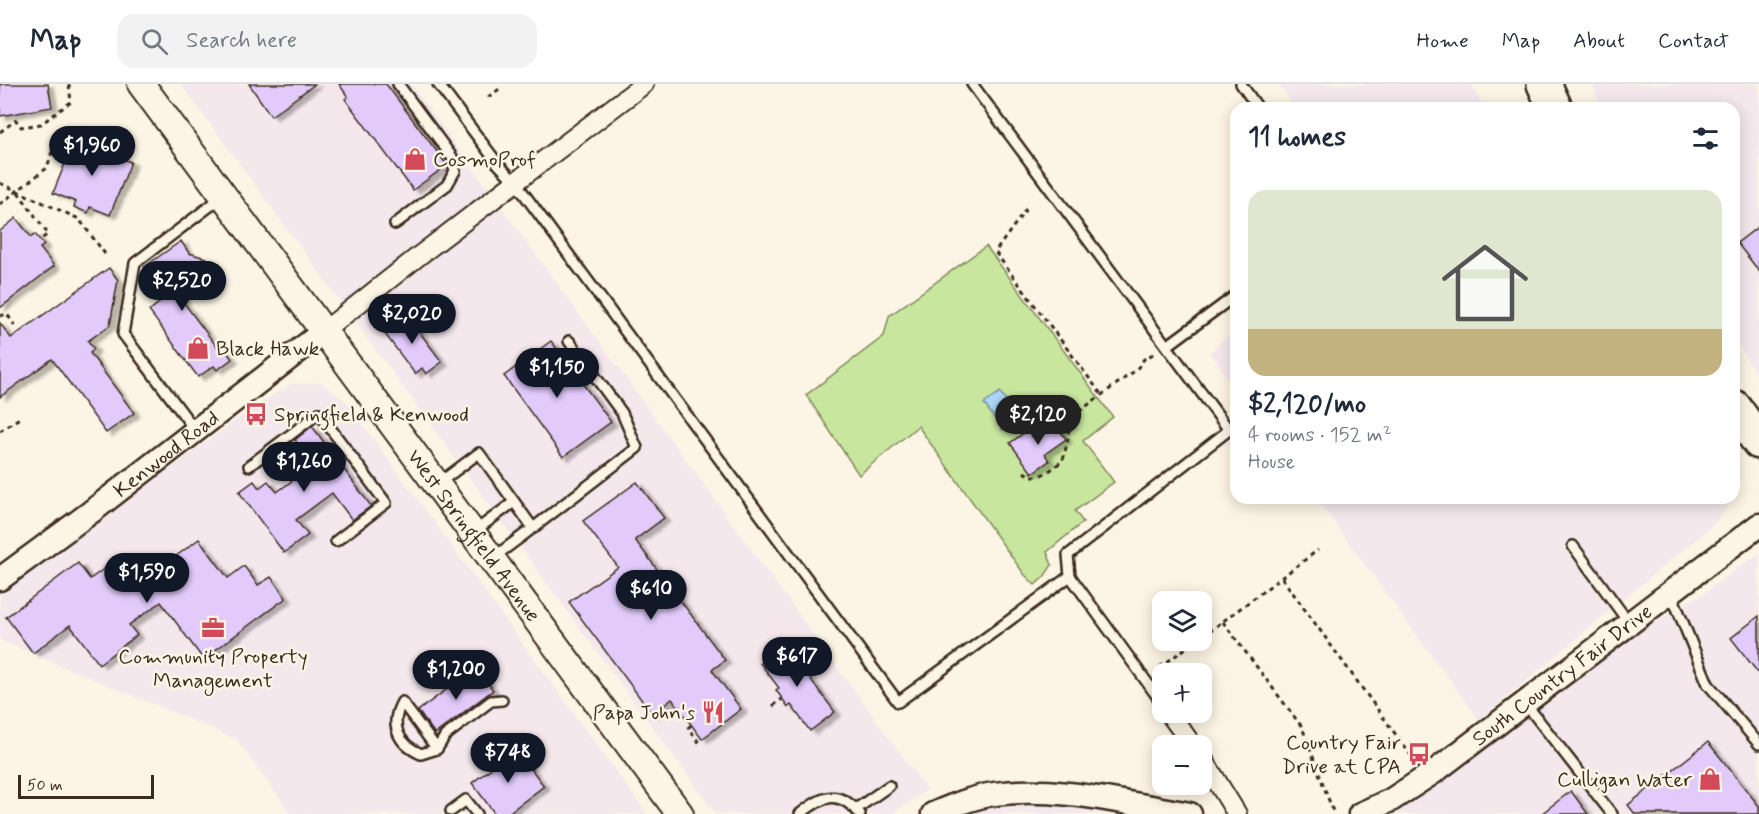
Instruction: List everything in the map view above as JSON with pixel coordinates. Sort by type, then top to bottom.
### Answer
[{"type":"highway","points":[[1544,84],[1552,102]]},
{"type":"highway","points":[[1740,416],[1759,442]]},
{"type":"main road","name":"West Springfield Avenue","points":[[141,84],[680,814]]},
{"type":"street","name":"Kenwood Road","points":[[0,579],[196,431],[420,255],[644,84]]},
{"type":"street","name":"South Country Fair Drive","points":[[1368,813],[1426,777],[1759,525]]},
{"type":"street","points":[[1212,773],[1237,814]]},
{"type":"street","points":[[933,814],[991,795],[1041,792],[1102,799],[1190,814]]},
{"type":"lane","points":[[395,224],[447,185],[455,171],[452,157],[398,84]]},
{"type":"lane","points":[[438,84],[498,164],[516,183],[898,702],[1071,576]]},
{"type":"lane","points":[[972,84],[1228,430],[1068,555],[1071,576],[1152,689]]},
{"type":"lane","points":[[1241,84],[1254,102]]},
{"type":"lane","points":[[196,431],[123,334],[135,263],[224,196]]},
{"type":"lane","points":[[1167,346],[1230,299]]},
{"type":"lane","points":[[492,559],[638,448],[622,413],[570,341]]},
{"type":"lane","points":[[249,466],[319,413],[386,503],[336,541]]},
{"type":"lane","points":[[437,484],[479,453],[532,528]]},
{"type":"lane","points":[[472,532],[514,502]]},
{"type":"lane","points":[[1573,546],[1629,623]]},
{"type":"lane","points":[[1670,591],[1708,684],[1759,744]]},
{"type":"lane","points":[[437,749],[402,702],[395,719],[396,731],[402,742],[411,750],[421,754],[437,749],[445,736],[491,701],[502,700]]},
{"type":"lane","points":[[1525,702],[1612,814]]},
{"type":"lane","points":[[800,814],[826,796],[840,798],[858,812],[889,786]]},
{"type":"lane","points":[[451,811],[466,800],[477,814]]},
{"type":"path","points":[[0,132],[16,120],[21,127],[41,124],[71,102],[69,84]]},
{"type":"path","points":[[488,97],[501,87]]},
{"type":"path","points":[[0,204],[47,168],[55,142],[77,126],[111,138]]},
{"type":"path","points":[[0,183],[79,219],[105,254]]},
{"type":"path","points":[[17,191],[48,234],[40,240]]},
{"type":"path","points":[[1026,209],[995,252],[1101,394]]},
{"type":"path","points":[[0,316],[7,315],[15,326]]},
{"type":"path","points":[[1024,472],[1029,476],[1037,477],[1063,460],[1069,435],[1070,418],[1137,370],[1144,359],[1167,346]]},
{"type":"path","points":[[0,431],[21,417]]},
{"type":"path","points":[[1212,630],[1318,550]]},
{"type":"path","points":[[1282,578],[1426,777]]},
{"type":"path","points":[[1223,622],[1302,727],[1334,814]]},
{"type":"path","points":[[1165,663],[1182,651]]},
{"type":"path","points":[[773,706],[782,699]]},
{"type":"path","points":[[691,725],[688,728],[701,744]]},
{"type":"shaded area","points":[[181,84],[411,84],[927,790],[891,814],[716,814]]},
{"type":"shaded area","points":[[1278,84],[1471,84],[1482,102],[1292,102]]},
{"type":"shaded area","points":[[1592,84],[1759,84],[1759,379],[1740,348],[1740,102],[1599,102]]},
{"type":"shaded area","points":[[1230,336],[1230,380],[1209,352]]},
{"type":"shaded area","points":[[321,383],[345,400],[647,814],[291,814],[236,739],[0,640],[0,594],[245,413],[291,384]]},
{"type":"shaded area","points":[[1320,504],[1730,504],[1714,524],[1479,720]]},
{"type":"shaded area","points":[[1759,553],[1759,814],[1381,814],[1647,626],[1702,594]]},
{"type":"shaded area","points":[[1011,801],[1079,805],[1131,814],[954,814]]},
{"type":"green space","points":[[986,246],[1113,417],[1083,441],[1114,482],[1075,511],[1083,522],[1047,552],[1052,565],[1035,585],[1024,574],[918,426],[859,475],[806,395],[884,336],[889,316]]},
{"type":"water","points":[[1000,392],[1019,418],[1003,430],[984,404]]},
{"type":"building","points":[[0,84],[48,84],[52,107],[0,116]]},
{"type":"building","points":[[249,84],[315,84],[271,116]]},
{"type":"building","points":[[339,84],[386,84],[447,165],[413,190],[345,99],[348,97]]},
{"type":"building","points":[[75,139],[97,148],[99,144],[112,149],[110,154],[131,162],[110,215],[90,207],[88,213],[74,207],[76,202],[53,193]]},
{"type":"building","points":[[16,218],[31,237],[35,234],[44,245],[40,248],[54,266],[0,308],[0,231]]},
{"type":"building","points":[[1759,226],[1759,271],[1740,247],[1740,241]]},
{"type":"building","points":[[181,241],[189,253],[206,258],[172,282],[184,297],[181,299],[217,347],[221,344],[232,359],[217,370],[214,366],[198,377],[149,311],[160,302],[144,267]]},
{"type":"building","points":[[109,268],[118,280],[110,325],[88,341],[94,349],[90,353],[134,413],[106,433],[52,359],[0,397],[0,323],[11,338]]},
{"type":"building","points":[[405,313],[442,362],[426,374],[422,368],[415,374],[382,330]]},
{"type":"building","points":[[551,341],[611,422],[563,457],[504,376]]},
{"type":"building","points":[[1054,422],[1066,439],[1045,454],[1049,461],[1032,473],[1010,443],[1028,430],[1033,437]]},
{"type":"building","points":[[312,426],[371,506],[352,520],[332,493],[296,520],[308,535],[284,553],[239,492],[254,481],[259,488],[268,481],[277,492],[313,465],[295,440]]},
{"type":"building","points":[[637,482],[664,518],[635,540],[725,660],[712,670],[741,709],[702,739],[672,699],[652,714],[569,602],[618,567],[583,521]]},
{"type":"building","points":[[199,539],[228,578],[244,566],[258,585],[271,577],[286,598],[203,659],[161,602],[129,625],[137,635],[99,664],[70,625],[33,653],[6,617],[78,563],[90,579],[120,557],[140,583]]},
{"type":"building","points":[[1759,616],[1759,674],[1731,638]]},
{"type":"building","points":[[785,645],[835,712],[810,731],[791,705],[788,707],[776,690],[779,688],[760,663]]},
{"type":"building","points":[[476,667],[493,690],[435,734],[418,711]]},
{"type":"building","points":[[1708,742],[1759,806],[1759,814],[1635,814],[1628,805]]},
{"type":"building","points":[[516,749],[544,786],[507,814],[495,814],[472,783]]},
{"type":"building","points":[[1571,791],[1588,814],[1541,814]]},
{"type":"place","name":"CosmoProf","points":[[415,159]]},
{"type":"place","name":"Black Hawk","points":[[198,348]]},
{"type":"place","name":"Springfield & Kenwood","points":[[256,414]]},
{"type":"place","name":"Community Property Management","points":[[213,628]]},
{"type":"place","name":"Papa John's","points":[[713,712]]},
{"type":"place","name":"Country Fair Drive at CPA","points":[[1419,754]]},
{"type":"place","name":"Culligan Water","points":[[1710,779]]}]
